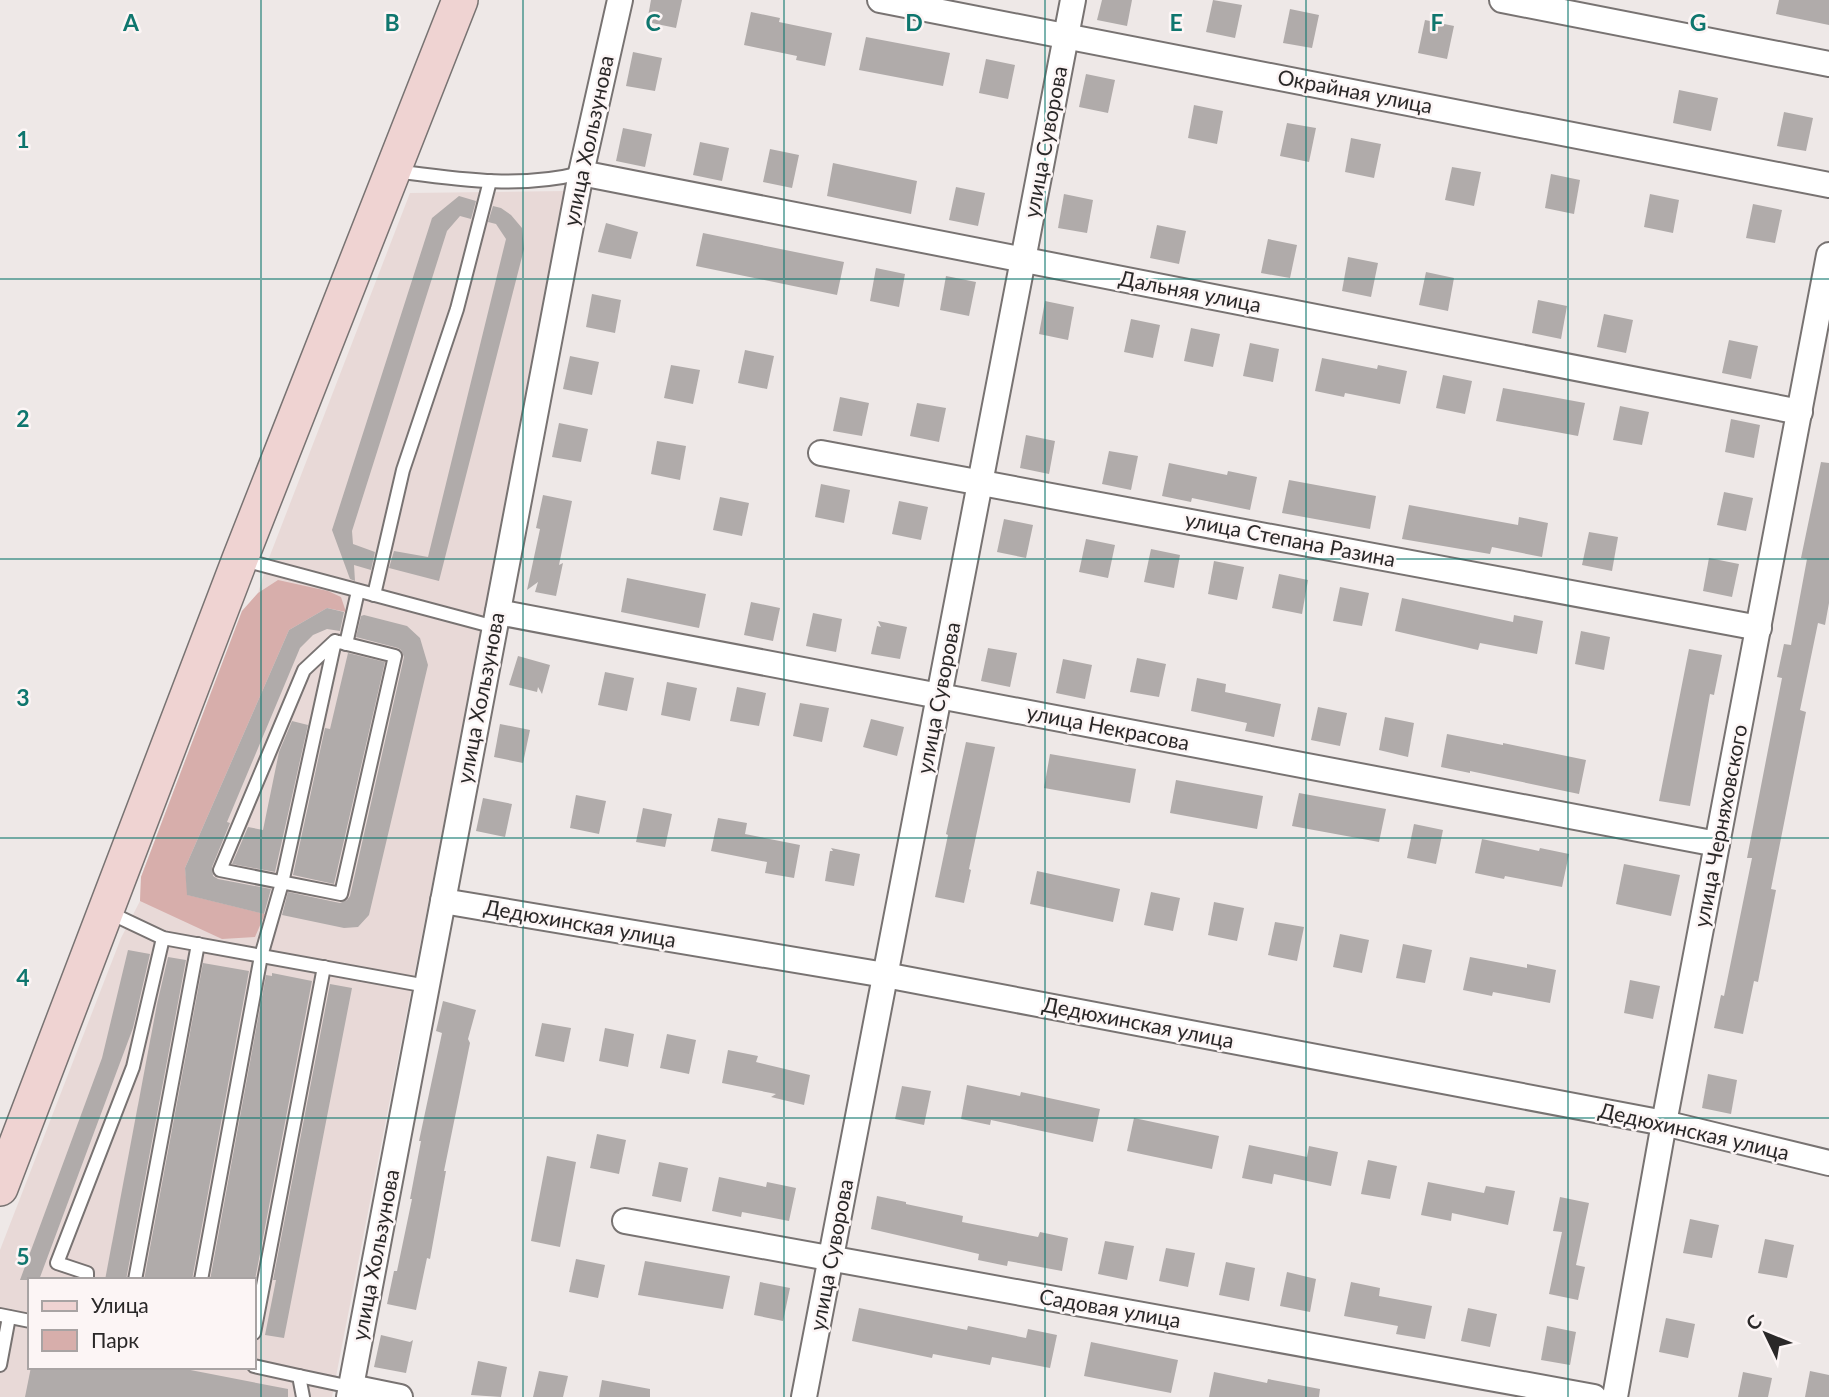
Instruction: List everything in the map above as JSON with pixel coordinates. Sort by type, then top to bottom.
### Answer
[{"type":"main road","points":[[0,1188],[104,910],[460,0]]},
{"type":"street","name":"улица Хользунова","points":[[350,1392],[580,173],[620,0]]},
{"type":"street","name":"Окрайная улица","points":[[880,0],[1829,185]]},
{"type":"street","name":"улица Суворова","points":[[804,1397],[1073,0]]},
{"type":"street","points":[[1502,0],[1829,64]]},
{"type":"street","name":"Дальняя улица","points":[[580,173],[1800,412]]},
{"type":"street","name":"улица Черняховского","points":[[1615,1397],[1664,1123],[1829,255]]},
{"type":"street","name":"улица Степана Разина","points":[[821,453],[1759,628]]},
{"type":"street","name":"улица Некрасова","points":[[496,620],[939,696],[1717,844]]},
{"type":"street","name":"Дедюхинская улица","points":[[443,901],[886,975],[1664,1123],[1829,1163]]},
{"type":"street","name":"Садовая улица","points":[[625,1221],[1594,1397]]},
{"type":"street","points":[[350,1392],[400,1397]]},
{"type":"lane","points":[[392,171],[489,181],[552,180],[580,173]]},
{"type":"lane","points":[[374,595],[403,470],[457,309],[489,181]]},
{"type":"lane","points":[[240,559],[374,595],[496,620]]},
{"type":"lane","points":[[201,1278],[261,956],[282,883],[340,643],[358,591]]},
{"type":"lane","points":[[340,643],[396,656],[341,894],[282,883],[220,870],[304,670],[340,643]]},
{"type":"lane","points":[[104,910],[163,938],[427,986]]},
{"type":"lane","points":[[87,1278],[88,1273],[57,1263],[133,1067],[163,938]]},
{"type":"lane","points":[[135,1278],[198,944]]},
{"type":"lane","points":[[256,1323],[324,967]]},
{"type":"lane","points":[[0,1366],[4,1316],[28,1321]]},
{"type":"lane","points":[[256,1366],[350,1392]]},
{"type":"lane","points":[[299,1376],[303,1397]]},
{"type":"shaded area","points":[[567,191],[332,1397],[0,1397],[0,1250],[121,938],[140,901],[141,877],[242,611],[258,593],[269,558],[410,193]]},
{"type":"green space","points":[[278,580],[328,591],[341,597],[346,612],[327,608],[289,630],[185,868],[188,895],[265,914],[255,937],[222,939],[140,901],[141,877],[242,611],[258,593]]},
{"type":"building","points":[[651,0],[682,0],[676,28],[647,22]]},
{"type":"building","points":[[1102,0],[1132,0],[1127,26],[1097,20]]},
{"type":"building","points":[[1213,0],[1242,5],[1235,38],[1206,32]]},
{"type":"building","points":[[1779,0],[1829,0],[1829,25],[1776,14]]},
{"type":"building","points":[[1290,9],[1319,15],[1312,48],[1283,43]]},
{"type":"building","points":[[751,12],[780,18],[779,22],[832,33],[825,66],[796,60],[797,56],[744,45]]},
{"type":"building","points":[[1425,20],[1454,26],[1447,59],[1418,53]]},
{"type":"building","points":[[866,37],[950,53],[943,86],[859,70]]},
{"type":"building","points":[[633,52],[662,58],[655,91],[626,86]]},
{"type":"building","points":[[986,59],[1015,65],[1008,99],[979,93]]},
{"type":"building","points":[[1086,74],[1115,80],[1108,113],[1079,107]]},
{"type":"building","points":[[1679,90],[1718,98],[1711,131],[1673,123]]},
{"type":"building","points":[[1194,105],[1223,111],[1217,144],[1188,138]]},
{"type":"building","points":[[1784,112],[1813,118],[1806,151],[1777,146]]},
{"type":"building","points":[[1287,123],[1316,128],[1309,162],[1280,156]]},
{"type":"building","points":[[623,128],[652,134],[645,167],[616,161]]},
{"type":"building","points":[[1351,138],[1381,144],[1374,178],[1345,172]]},
{"type":"building","points":[[700,142],[729,148],[722,181],[693,175]]},
{"type":"building","points":[[770,149],[799,155],[792,188],[763,182]]},
{"type":"building","points":[[833,163],[917,181],[911,214],[827,196]]},
{"type":"building","points":[[1452,167],[1481,172],[1474,206],[1445,200]]},
{"type":"building","points":[[1551,174],[1580,180],[1574,214],[1545,208]]},
{"type":"building","points":[[956,187],[985,193],[978,226],[949,220]]},
{"type":"building","points":[[1064,194],[1093,200],[1087,233],[1058,228]]},
{"type":"building","points":[[1650,194],[1679,200],[1673,233],[1644,227]]},
{"type":"building","points":[[459,196],[476,201],[471,219],[460,216],[447,231],[352,531],[353,544],[375,552],[371,570],[354,565],[355,581],[350,579],[332,530],[432,218]]},
{"type":"building","points":[[1753,204],[1782,210],[1775,243],[1746,238]]},
{"type":"building","points":[[493,206],[511,215],[522,228],[524,249],[439,581],[389,568],[394,551],[428,557],[506,239],[496,224],[488,222]]},
{"type":"building","points":[[606,223],[638,232],[631,259],[598,252]]},
{"type":"building","points":[[1157,225],[1186,231],[1179,264],[1150,258]]},
{"type":"building","points":[[703,233],[844,262],[837,295],[696,266]]},
{"type":"building","points":[[1268,239],[1297,245],[1290,278],[1261,273]]},
{"type":"building","points":[[1348,257],[1378,263],[1371,297],[1342,291]]},
{"type":"building","points":[[876,268],[905,274],[899,307],[870,301]]},
{"type":"building","points":[[1426,272],[1454,278],[1448,311],[1419,305]]},
{"type":"building","points":[[946,276],[976,282],[969,316],[940,310]]},
{"type":"building","points":[[592,294],[621,300],[615,333],[586,327]]},
{"type":"building","points":[[1538,300],[1567,306],[1561,339],[1532,333]]},
{"type":"building","points":[[1045,301],[1074,307],[1068,340],[1039,334]]},
{"type":"building","points":[[1604,314],[1633,320],[1626,353],[1597,347]]},
{"type":"building","points":[[1131,319],[1160,325],[1153,358],[1124,352]]},
{"type":"building","points":[[1191,328],[1220,334],[1213,367],[1184,361]]},
{"type":"building","points":[[1729,340],[1758,346],[1751,379],[1722,373]]},
{"type":"building","points":[[1250,343],[1279,349],[1273,382],[1243,376]]},
{"type":"building","points":[[745,350],[774,356],[767,389],[738,383]]},
{"type":"building","points":[[570,356],[599,362],[592,395],[563,389]]},
{"type":"building","points":[[1322,358],[1377,369],[1378,365],[1407,371],[1400,404],[1345,393],[1344,397],[1315,391]]},
{"type":"building","points":[[671,365],[700,370],[693,404],[664,398]]},
{"type":"building","points":[[1443,375],[1472,381],[1465,414],[1436,408]]},
{"type":"building","points":[[1503,388],[1585,403],[1578,436],[1496,421]]},
{"type":"building","points":[[840,397],[869,403],[862,436],[833,431]]},
{"type":"building","points":[[917,403],[946,408],[939,442],[910,436]]},
{"type":"building","points":[[1620,406],[1649,412],[1642,445],[1613,440]]},
{"type":"building","points":[[1731,419],[1760,425],[1754,458],[1725,452]]},
{"type":"building","points":[[559,423],[588,429],[581,462],[552,457]]},
{"type":"building","points":[[1026,435],[1055,441],[1049,474],[1020,468]]},
{"type":"building","points":[[657,441],[686,446],[680,480],[651,474]]},
{"type":"building","points":[[1109,451],[1138,456],[1131,490],[1102,484]]},
{"type":"building","points":[[1821,462],[1829,463],[1829,603],[1825,625],[1818,623],[1800,710],[1806,712],[1771,889],[1776,890],[1758,982],[1754,981],[1743,1034],[1714,1028],[1721,995],[1724,996],[1752,858],[1747,858],[1782,678],[1777,677],[1784,644],[1791,645],[1807,559],[1801,558]]},
{"type":"building","points":[[1169,463],[1227,475],[1228,471],[1257,477],[1250,510],[1192,498],[1191,502],[1162,496]]},
{"type":"building","points":[[1289,480],[1376,496],[1370,529],[1282,513]]},
{"type":"building","points":[[821,484],[850,490],[844,523],[815,517]]},
{"type":"building","points":[[1724,492],[1753,498],[1746,531],[1717,525]]},
{"type":"building","points":[[543,495],[572,501],[559,565],[563,563],[556,596],[535,592],[538,582],[527,590],[540,529],[536,528]]},
{"type":"building","points":[[720,497],[749,503],[742,536],[713,530]]},
{"type":"building","points":[[899,501],[928,507],[921,540],[892,534]]},
{"type":"building","points":[[1409,505],[1518,525],[1519,517],[1548,523],[1542,557],[1492,547],[1490,554],[1402,539]]},
{"type":"building","points":[[1004,519],[1033,525],[1026,558],[997,552]]},
{"type":"building","points":[[1589,532],[1618,537],[1612,571],[1582,565]]},
{"type":"building","points":[[1086,539],[1115,545],[1108,578],[1079,572]]},
{"type":"building","points":[[1151,549],[1180,555],[1174,588],[1144,582]]},
{"type":"building","points":[[1709,558],[1739,564],[1732,597],[1703,591]]},
{"type":"building","points":[[1214,561],[1244,567],[1237,600],[1208,594]]},
{"type":"building","points":[[1279,574],[1308,580],[1302,614],[1272,608]]},
{"type":"building","points":[[627,578],[706,594],[699,628],[621,612]]},
{"type":"building","points":[[1340,587],[1369,593],[1362,626],[1333,621]]},
{"type":"building","points":[[1402,598],[1513,622],[1514,615],[1543,621],[1537,654],[1480,643],[1478,650],[1395,631]]},
{"type":"building","points":[[751,602],[780,608],[773,641],[744,635]]},
{"type":"building","points":[[327,608],[344,612],[340,631],[327,629],[313,635],[300,648],[227,822],[230,823],[212,867],[213,876],[218,879],[271,889],[264,914],[187,895],[185,868],[289,630]]},
{"type":"building","points":[[813,613],[842,619],[836,652],[806,646]]},
{"type":"building","points":[[361,616],[407,626],[420,638],[428,665],[369,915],[358,927],[344,928],[282,915],[288,892],[340,903],[350,896],[404,657],[398,648],[356,637]]},
{"type":"building","points":[[878,621],[907,627],[900,659],[871,654],[877,626],[881,627]]},
{"type":"building","points":[[1581,631],[1610,637],[1604,670],[1575,664]]},
{"type":"building","points":[[988,648],[1017,653],[1010,687],[981,681]]},
{"type":"building","points":[[1689,649],[1722,655],[1714,695],[1710,694],[1690,806],[1659,801]]},
{"type":"building","points":[[348,653],[385,662],[334,884],[293,875],[325,728],[330,729]]},
{"type":"building","points":[[518,656],[550,665],[542,694],[538,687],[537,692],[509,685]]},
{"type":"building","points":[[1137,658],[1166,664],[1159,697],[1130,692]]},
{"type":"building","points":[[1063,659],[1092,665],[1085,699],[1056,693]]},
{"type":"building","points":[[605,672],[634,678],[627,711],[598,705]]},
{"type":"building","points":[[1197,678],[1226,684],[1225,692],[1281,704],[1274,737],[1245,731],[1247,723],[1191,711]]},
{"type":"building","points":[[667,682],[697,688],[690,721],[661,715]]},
{"type":"building","points":[[737,687],[766,693],[759,726],[730,721]]},
{"type":"building","points":[[800,703],[829,708],[822,742],[793,736]]},
{"type":"building","points":[[1318,707],[1347,713],[1340,746],[1311,740]]},
{"type":"building","points":[[1385,717],[1414,723],[1408,757],[1379,750]]},
{"type":"building","points":[[871,719],[904,727],[897,756],[863,747]]},
{"type":"building","points":[[292,721],[308,725],[275,872],[232,864],[248,827],[263,830],[279,752]]},
{"type":"building","points":[[500,724],[530,730],[523,763],[494,757]]},
{"type":"building","points":[[1447,734],[1586,760],[1579,794],[1441,767]]},
{"type":"building","points":[[966,742],[995,747],[964,903],[935,897]]},
{"type":"building","points":[[1050,754],[1136,769],[1130,803],[1044,788]]},
{"type":"building","points":[[1176,780],[1263,796],[1257,829],[1170,813]]},
{"type":"building","points":[[1299,793],[1386,809],[1379,842],[1292,826]]},
{"type":"building","points":[[576,795],[606,801],[599,834],[570,828]]},
{"type":"building","points":[[483,798],[512,804],[505,837],[476,831]]},
{"type":"building","points":[[643,808],[672,814],[665,847],[636,842]]},
{"type":"building","points":[[718,818],[747,823],[745,834],[800,845],[794,878],[765,873],[767,862],[711,851]]},
{"type":"building","points":[[1414,824],[1443,830],[1436,864],[1407,858]]},
{"type":"building","points":[[1482,839],[1539,851],[1540,848],[1569,854],[1562,887],[1475,873]]},
{"type":"building","points":[[831,848],[860,854],[854,886],[825,881],[830,851],[833,851]]},
{"type":"building","points":[[1624,864],[1680,875],[1671,916],[1616,904]]},
{"type":"building","points":[[1037,871],[1120,889],[1113,922],[1030,904]]},
{"type":"building","points":[[1151,892],[1180,898],[1173,931],[1144,925]]},
{"type":"building","points":[[1214,902],[1244,908],[1237,941],[1208,935]]},
{"type":"building","points":[[1275,922],[1304,927],[1297,961],[1268,955]]},
{"type":"building","points":[[1340,934],[1369,940],[1362,973],[1333,967]]},
{"type":"building","points":[[1403,944],[1432,950],[1425,983],[1396,978]]},
{"type":"building","points":[[128,950],[150,954],[133,1028],[40,1278],[20,1280],[102,1058]]},
{"type":"building","points":[[168,957],[186,960],[126,1278],[105,1278]]},
{"type":"building","points":[[1470,957],[1527,968],[1527,964],[1556,970],[1550,1003],[1493,992],[1492,996],[1463,990]]},
{"type":"building","points":[[203,963],[249,971],[192,1278],[144,1278]]},
{"type":"building","points":[[272,973],[312,981],[255,1278],[210,1278],[266,975],[272,976]]},
{"type":"building","points":[[1630,980],[1660,986],[1653,1019],[1624,1013]]},
{"type":"building","points":[[330,984],[352,988],[284,1338],[265,1335],[276,1280],[273,1280]]},
{"type":"building","points":[[443,1001],[476,1010],[468,1039],[470,1043],[444,1171],[430,1259],[427,1258],[416,1310],[387,1304],[412,1199],[419,1141],[442,1033],[436,1031]]},
{"type":"building","points":[[542,1023],[571,1028],[564,1062],[535,1056]]},
{"type":"building","points":[[605,1028],[634,1034],[628,1067],[599,1061]]},
{"type":"building","points":[[667,1034],[696,1040],[689,1074],[660,1068]]},
{"type":"building","points":[[728,1050],[758,1056],[756,1062],[810,1075],[804,1105],[771,1097],[776,1094],[722,1083]]},
{"type":"building","points":[[1708,1074],[1737,1080],[1731,1114],[1702,1108]]},
{"type":"building","points":[[967,1085],[1020,1096],[1021,1092],[1100,1109],[1093,1142],[991,1120],[990,1125],[961,1119]]},
{"type":"building","points":[[902,1086],[931,1091],[924,1125],[895,1119]]},
{"type":"building","points":[[1134,1118],[1219,1136],[1212,1169],[1127,1151]]},
{"type":"building","points":[[597,1134],[626,1140],[619,1174],[590,1168]]},
{"type":"building","points":[[1249,1145],[1307,1157],[1309,1146],[1338,1152],[1331,1186],[1274,1174],[1272,1184],[1242,1178]]},
{"type":"building","points":[[547,1156],[576,1162],[560,1247],[531,1241]]},
{"type":"building","points":[[1368,1160],[1397,1166],[1390,1199],[1361,1194]]},
{"type":"building","points":[[659,1162],[688,1168],[681,1202],[652,1196]]},
{"type":"building","points":[[719,1177],[766,1187],[767,1182],[796,1188],[789,1221],[742,1212],[741,1217],[712,1211]]},
{"type":"building","points":[[1428,1182],[1484,1193],[1486,1186],[1515,1191],[1508,1225],[1452,1213],[1451,1221],[1421,1215]]},
{"type":"building","points":[[877,1196],[963,1216],[962,1222],[1038,1237],[1040,1232],[1068,1238],[1062,1271],[1008,1261],[1007,1266],[978,1260],[979,1254],[871,1229]]},
{"type":"building","points":[[1560,1197],[1589,1203],[1576,1265],[1585,1267],[1578,1300],[1549,1294],[1562,1232],[1553,1231]]},
{"type":"building","points":[[1690,1219],[1719,1225],[1712,1258],[1683,1253]]},
{"type":"building","points":[[1765,1239],[1794,1245],[1787,1278],[1758,1273]]},
{"type":"building","points":[[1105,1241],[1134,1246],[1127,1280],[1098,1274]]},
{"type":"building","points":[[1166,1248],[1195,1253],[1188,1287],[1159,1281]]},
{"type":"building","points":[[576,1259],[605,1265],[598,1298],[569,1292]]},
{"type":"building","points":[[645,1261],[730,1276],[723,1309],[638,1295]]},
{"type":"building","points":[[1226,1262],[1255,1268],[1249,1301],[1219,1295]]},
{"type":"building","points":[[1287,1272],[1316,1279],[1310,1312],[1280,1306]]},
{"type":"building","points":[[760,1282],[790,1288],[783,1321],[754,1315]]},
{"type":"building","points":[[1351,1282],[1380,1288],[1379,1296],[1432,1306],[1425,1339],[1396,1334],[1398,1326],[1344,1316]]},
{"type":"building","points":[[859,1308],[967,1330],[968,1326],[1026,1338],[1028,1329],[1057,1335],[1050,1368],[992,1357],[990,1365],[933,1354],[932,1358],[852,1341]]},
{"type":"building","points":[[1468,1308],[1497,1314],[1490,1347],[1461,1341]]},
{"type":"building","points":[[1666,1318],[1695,1324],[1688,1358],[1659,1352]]},
{"type":"building","points":[[1547,1326],[1576,1332],[1570,1365],[1541,1360]]},
{"type":"building","points":[[381,1335],[410,1342],[413,1340],[406,1373],[374,1367]]},
{"type":"building","points":[[1091,1342],[1178,1360],[1171,1393],[1084,1376]]},
{"type":"building","points":[[478,1361],[507,1367],[501,1397],[471,1395]]},
{"type":"building","points":[[31,1369],[185,1369],[288,1389],[288,1397],[25,1397]]},
{"type":"building","points":[[539,1371],[568,1376],[563,1397],[533,1397]]},
{"type":"building","points":[[1810,1371],[1829,1375],[1829,1397],[1805,1397]]},
{"type":"building","points":[[1214,1372],[1267,1383],[1268,1379],[1320,1389],[1319,1397],[1209,1397]]},
{"type":"building","points":[[1743,1372],[1772,1378],[1768,1397],[1738,1397]]},
{"type":"building","points":[[602,1380],[650,1389],[650,1397],[599,1397]]}]
